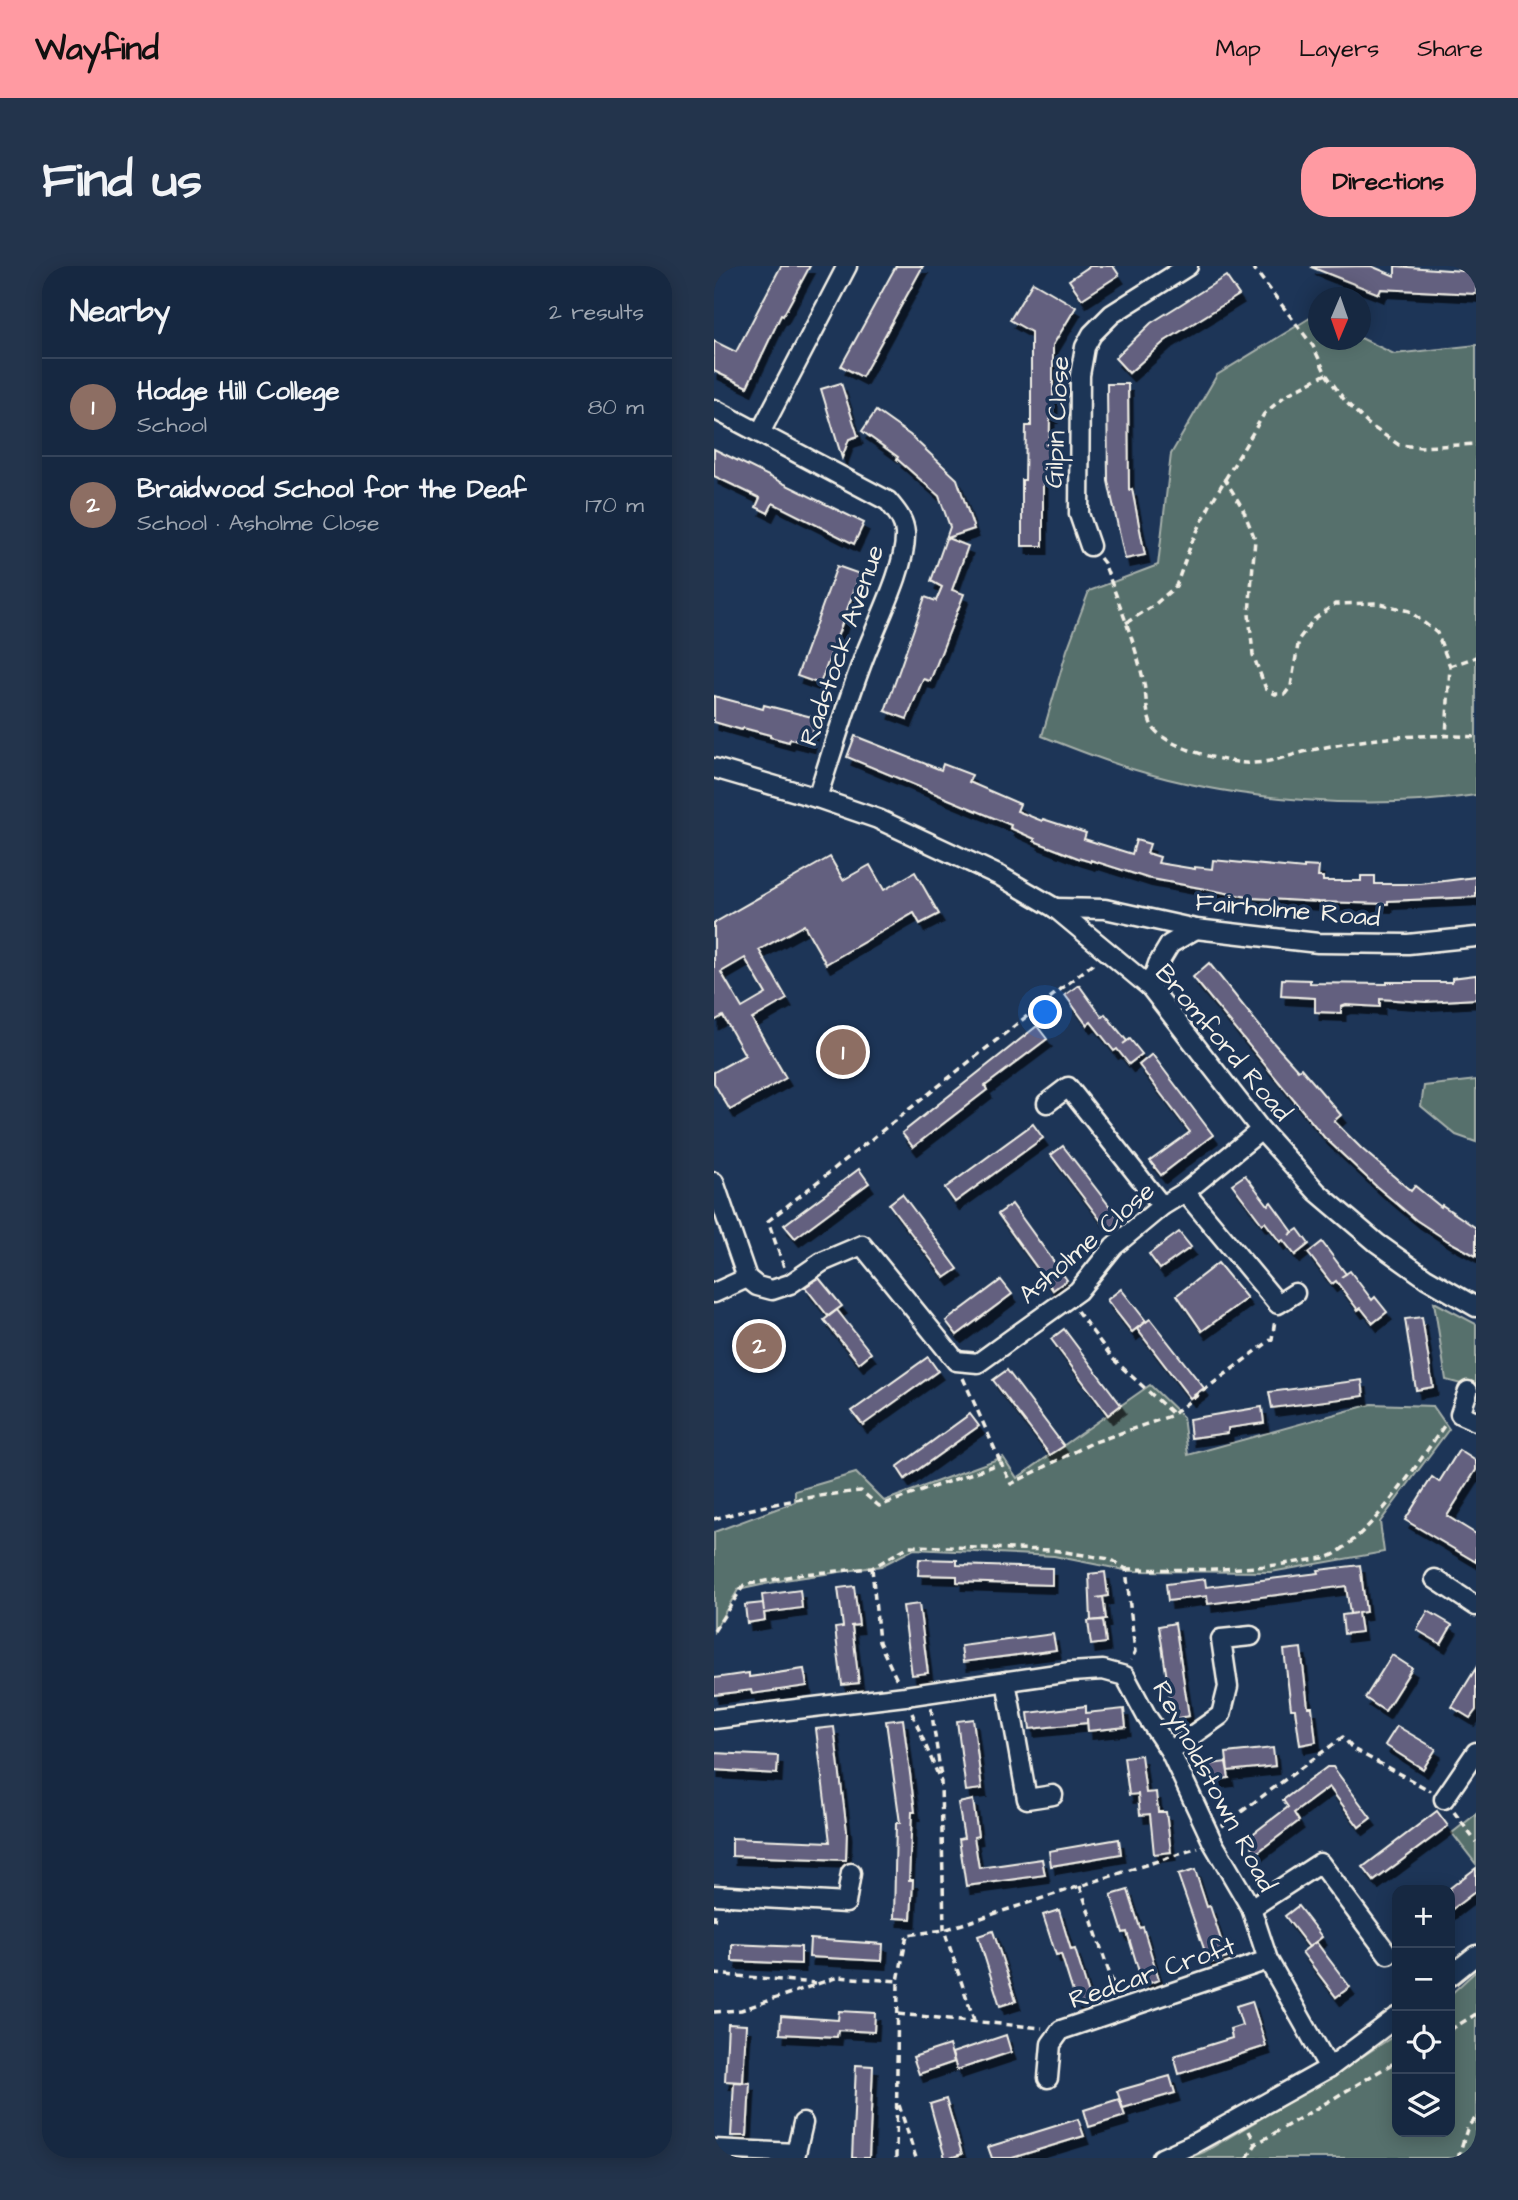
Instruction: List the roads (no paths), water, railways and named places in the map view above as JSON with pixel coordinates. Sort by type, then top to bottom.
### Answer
[{"type":"street","points":[[760,433],[847,266]]},
{"type":"street","name":"Gilpin Close","points":[[1090,546],[1079,514],[1080,375],[1085,347],[1112,314],[1188,266]]},
{"type":"street","name":"Radstock Avenue","points":[[714,410],[888,501],[902,518],[905,534],[903,552],[817,797]]},
{"type":"street","name":"Bromford Road","points":[[714,768],[817,797],[878,819],[1000,876],[1055,908],[1150,987],[1261,1130],[1317,1192],[1377,1243],[1426,1278],[1476,1307]]},
{"type":"street","name":"Fairholme Road","points":[[1055,908],[1105,909],[1196,929],[1318,943],[1408,944],[1476,937]]},
{"type":"street","points":[[1150,987],[1158,964],[1170,944],[1196,929]]},
{"type":"street","points":[[1047,1103],[1068,1087],[1162,1206]]},
{"type":"street","name":"Asholme Close","points":[[747,1278],[757,1286],[772,1290],[790,1284],[822,1262],[862,1245],[956,1361],[978,1363],[1078,1290],[1114,1247],[1162,1206],[1185,1192],[1261,1130]]},
{"type":"street","points":[[714,1182],[747,1278],[714,1293]]},
{"type":"street","points":[[1185,1192],[1278,1304],[1295,1293]]},
{"type":"street","points":[[1468,1391],[1468,1418]]},
{"type":"street","points":[[1435,1579],[1476,1606]]},
{"type":"street","points":[[1170,1751],[1222,1715],[1228,1687],[1221,1639],[1251,1636]]},
{"type":"street","name":"Reynoldstown Road","points":[[714,1719],[1103,1670],[1125,1676],[1136,1692],[1147,1717],[1170,1751],[1213,1843],[1251,1909],[1268,1960],[1329,2068]]},
{"type":"street","points":[[1006,1681],[1027,1799],[1053,1795]]},
{"type":"street","points":[[1444,1799],[1476,1752]]},
{"type":"street","points":[[1251,1909],[1320,1863],[1388,1954]]},
{"type":"street","points":[[714,1895],[846,1903],[850,1873]]},
{"type":"street","points":[[1455,1972],[1476,1955]]},
{"type":"street","name":"Redcar Croft","points":[[1048,2078],[1051,2044],[1061,2031],[1268,1960]]},
{"type":"street","points":[[1162,2158],[1193,2144],[1329,2068],[1392,2021]]},
{"type":"street","points":[[714,2149],[796,2153],[803,2123]]},
{"type":"place","name":"Hodge Hill College","points":[[843,1052]]},
{"type":"place","name":"Braidwood School for the Deaf","points":[[759,1346]]}]
